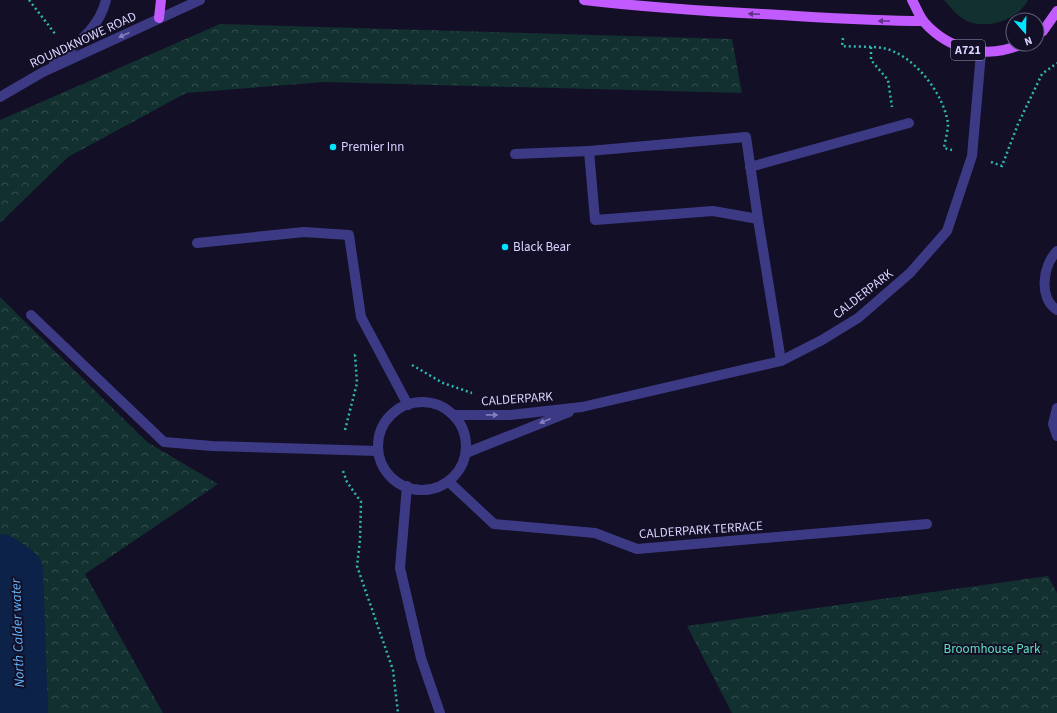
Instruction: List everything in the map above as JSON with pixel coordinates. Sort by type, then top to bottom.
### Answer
[{"type":"main road","points":[[159,18],[161,0]]},
{"type":"main road","points":[[584,0],[624,5],[844,19],[923,21]]},
{"type":"main road","name":"A721","points":[[912,0],[923,21],[942,39],[964,50],[981,53],[1005,50]]},
{"type":"main road","points":[[1045,27],[1055,16]]},
{"type":"street","points":[[43,72],[85,38],[94,27],[103,11],[106,0]]},
{"type":"street","name":"ROUNDKNOWE ROAD","points":[[0,97],[43,72],[200,0]]},
{"type":"street","name":"CALDERPARK","points":[[453,415],[510,415],[582,407],[781,361],[822,340],[858,318],[910,273],[947,231],[972,156],[981,53]]},
{"type":"street","points":[[750,167],[909,124]]},
{"type":"street","points":[[515,154],[589,150],[746,137],[781,361]]},
{"type":"street","points":[[589,150],[595,220],[713,211],[758,219]]},
{"type":"street","points":[[197,243],[304,232],[349,235],[360,317],[408,405]]},
{"type":"street","points":[[1057,251],[1052,255],[1045,272],[1046,294],[1057,310]]},
{"type":"street","points":[[31,315],[164,442],[212,446],[378,451]]},
{"type":"street","points":[[415,402],[430,403],[441,406],[453,415],[464,431],[466,453],[461,468],[449,482],[435,489],[413,489],[395,481],[384,469],[378,451],[382,428],[390,416],[400,408],[408,405],[415,402]]},
{"type":"street","name":"CALDERPARK","points":[[466,453],[582,407]]},
{"type":"street","points":[[1057,408],[1054,424],[1057,436]]},
{"type":"street","name":"CALDERPARK TERRACE","points":[[449,482],[494,524],[595,533],[637,549],[928,524]]},
{"type":"street","points":[[406,486],[400,568],[421,658],[440,713]]},
{"type":"path","points":[[29,0],[68,52]]},
{"type":"path","points":[[844,19],[842,46],[884,48],[911,62],[928,79],[940,98],[948,124],[944,148],[1002,166],[1018,124],[1042,74],[1057,63]]},
{"type":"path","points":[[871,47],[871,60],[888,80],[895,127]]},
{"type":"green space","points":[[944,0],[1028,0],[1018,12],[1005,12],[1005,20],[993,24],[975,24],[963,19],[954,12]]},
{"type":"green space","points":[[220,24],[732,39],[742,93],[324,82],[186,93],[68,157],[0,223],[0,120]]},
{"type":"green space","points":[[0,297],[147,442],[218,484],[85,574],[163,713],[38,713],[43,632],[0,535]]},
{"type":"green space","name":"Broomhouse Park","points":[[1048,576],[1057,593],[1057,713],[732,713],[687,626]]},
{"type":"waterway","name":"North Calder water","points":[[0,561],[16,572],[21,713]]},
{"type":"place","name":"Premier Inn","points":[[333,147]]},
{"type":"place","name":"Black Bear","points":[[505,247]]}]
